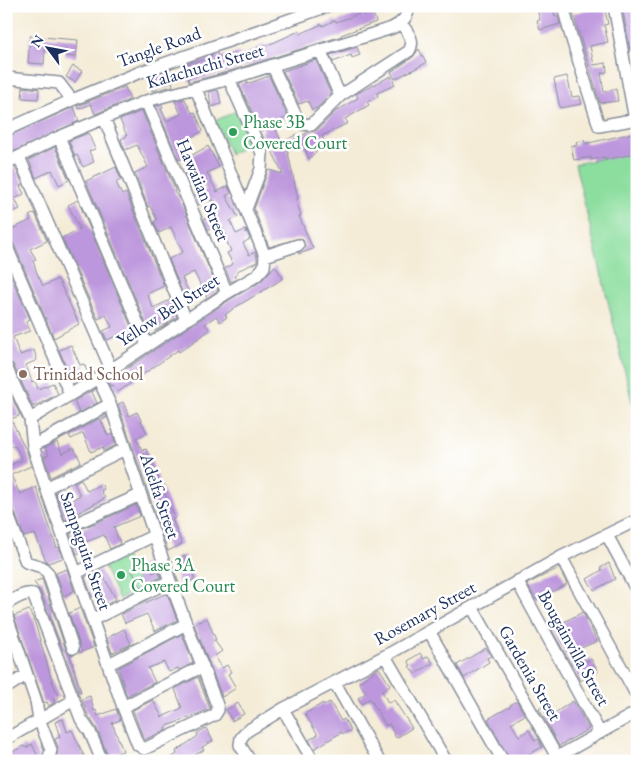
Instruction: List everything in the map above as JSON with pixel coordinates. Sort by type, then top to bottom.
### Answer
[{"type":"street","name":"Tangle Road","points":[[6,130],[138,73],[328,6]]},
{"type":"street","points":[[272,65],[297,118],[305,126],[311,125],[340,96],[410,49],[412,42],[410,36],[401,23],[408,14],[409,6]]},
{"type":"street","points":[[563,6],[599,126],[636,119],[614,6]]},
{"type":"street","name":"Kalachuchi Street","points":[[6,163],[59,137],[146,101],[229,79],[392,28],[401,23]]},
{"type":"street","points":[[320,50],[340,96]]},
{"type":"street","points":[[6,78],[59,83],[72,100]]},
{"type":"street","points":[[229,79],[262,152],[261,169],[246,209]]},
{"type":"street","points":[[196,89],[222,156],[265,256],[298,245]]},
{"type":"street","name":"Hawaiian Street","points":[[146,101],[226,293]]},
{"type":"street","points":[[104,118],[186,320]]},
{"type":"street","points":[[59,137],[147,344]]},
{"type":"street","points":[[19,157],[111,369]]},
{"type":"street","points":[[6,245],[70,394]]},
{"type":"street","name":"Yellow Bell Street","points":[[30,419],[98,378],[226,293],[256,276],[264,267],[265,256]]},
{"type":"street","name":"Sampaguita Street","points":[[6,367],[30,419],[33,446],[46,488],[138,745]]},
{"type":"street","name":"Adelfa Street","points":[[98,378],[110,404],[170,581],[218,710],[215,715],[150,748],[144,749],[138,745]]},
{"type":"street","points":[[33,446],[110,404]]},
{"type":"street","points":[[46,488],[125,449]]},
{"type":"street","points":[[61,530],[140,495]]},
{"type":"street","points":[[6,510],[26,562],[30,565],[42,567],[48,573],[73,648]]},
{"type":"street","name":"Rosemary Street","points":[[250,761],[240,745],[241,738],[247,731],[283,709],[385,656],[561,557],[637,520]]},
{"type":"street","points":[[76,573],[155,535]]},
{"type":"street","points":[[607,535],[637,591]]},
{"type":"street","points":[[561,557],[637,696]]},
{"type":"street","points":[[92,620],[170,581]]},
{"type":"street","name":"Bougainvilla Street","points":[[517,581],[600,733]]},
{"type":"street","points":[[6,604],[29,593],[33,594],[81,719],[90,732],[102,761]]},
{"type":"street","name":"Gardenia Street","points":[[472,606],[554,759]]},
{"type":"street","points":[[6,614],[11,646],[36,701],[39,719],[51,750],[48,761]]},
{"type":"street","points":[[109,664],[186,624]]},
{"type":"street","points":[[429,631],[503,761]]},
{"type":"street","points":[[385,656],[446,761]]},
{"type":"street","points":[[123,707],[203,666]]},
{"type":"street","points":[[6,688],[26,676]]},
{"type":"street","points":[[335,683],[379,761]]},
{"type":"street","points":[[6,739],[74,700]]},
{"type":"street","points":[[283,709],[313,761]]},
{"type":"street","points":[[554,759],[637,712]]},
{"type":"green space","name":"Phase 3B Covered Court","points":[[236,111],[251,144],[230,154],[215,121]]},
{"type":"green space","points":[[637,151],[637,422],[575,164]]},
{"type":"green space","name":"Phase 3A Covered Court","points":[[123,552],[141,588],[119,599],[102,563]]},
{"type":"building","points":[[536,6],[552,6],[560,24],[540,30],[537,21],[540,20]]},
{"type":"building","points":[[588,6],[604,6],[608,24],[604,25],[608,42],[590,46],[594,65],[606,63],[607,72],[601,73],[604,92],[616,89],[618,101],[600,103],[573,13],[589,10]]},
{"type":"building","points":[[622,6],[633,6],[635,13],[637,13],[637,49],[630,50]]},
{"type":"building","points":[[373,12],[376,22],[342,36],[189,82],[186,64],[211,58],[211,55],[217,53],[218,57],[239,53],[240,57],[263,45],[275,42],[299,31],[300,34],[335,20],[336,22],[362,13],[363,15]]},
{"type":"building","points":[[30,36],[78,40],[76,57],[65,56],[66,50],[45,49],[44,64],[28,63]]},
{"type":"building","points":[[357,47],[360,55],[352,58],[351,55],[333,62],[330,55]]},
{"type":"building","points":[[419,49],[426,63],[395,79],[391,72],[413,57]]},
{"type":"building","points":[[316,60],[331,94],[317,108],[312,110],[308,101],[299,104],[283,71]]},
{"type":"building","points":[[73,66],[82,71],[75,82],[66,77]]},
{"type":"building","points":[[170,70],[173,86],[152,91],[150,77]]},
{"type":"building","points":[[269,76],[288,117],[273,123],[282,143],[297,134],[301,140],[287,148],[298,199],[296,200],[301,216],[299,216],[313,249],[299,254],[305,246],[300,238],[269,247],[254,209],[268,170],[283,174],[267,140],[265,141],[261,132],[264,130],[258,119],[256,120],[239,84],[247,81],[247,84]]},
{"type":"building","points":[[391,76],[395,85],[377,93],[378,96],[367,102],[369,105],[345,119],[348,123],[322,136],[325,144],[316,148],[317,151],[309,159],[300,137],[308,132],[316,131],[335,112],[358,98],[356,94]]},
{"type":"building","points":[[567,76],[572,97],[580,96],[582,104],[560,108],[554,79]]},
{"type":"building","points":[[23,87],[39,89],[38,99],[22,98]]},
{"type":"building","points":[[125,87],[130,99],[95,114],[91,104],[79,109],[77,106]]},
{"type":"building","points":[[218,90],[221,104],[211,107],[209,92]]},
{"type":"building","points":[[185,99],[192,113],[195,112],[203,131],[180,143],[186,156],[179,160],[156,106],[162,105],[163,108],[161,109],[167,121],[181,114],[175,101]]},
{"type":"building","points":[[74,107],[79,121],[6,155],[6,137]]},
{"type":"building","points":[[142,111],[174,191],[181,202],[218,290],[207,298],[194,272],[182,278],[192,298],[186,301],[169,259],[183,252],[171,227],[159,233],[154,222],[157,220],[150,206],[148,207],[135,173],[148,167],[137,145],[125,150],[121,139],[127,136],[120,120]]},
{"type":"building","points":[[637,132],[637,153],[605,160],[605,157],[591,160],[591,157],[574,160],[571,146],[577,145],[576,142],[584,140],[585,143],[589,143]]},
{"type":"building","points":[[88,133],[95,149],[89,151],[94,162],[83,167],[77,155],[75,156],[69,141]]},
{"type":"building","points":[[208,146],[219,167],[207,173],[217,192],[228,186],[231,193],[226,196],[238,217],[230,221],[236,234],[245,230],[246,233],[246,230],[250,239],[243,243],[249,255],[255,252],[257,257],[257,262],[237,271],[238,274],[234,276],[236,279],[231,282],[225,268],[233,264],[227,253],[231,251],[226,240],[228,238],[221,224],[208,230],[204,219],[220,211],[214,200],[198,205],[194,196],[206,190],[200,178],[189,184],[185,173],[193,169],[187,158]]},
{"type":"building","points":[[55,147],[69,180],[59,185],[52,170],[36,178],[29,160]]},
{"type":"building","points":[[15,167],[23,184],[20,186],[24,194],[15,199],[20,209],[6,215],[6,170]]},
{"type":"building","points":[[116,167],[121,180],[116,182],[122,195],[126,193],[164,286],[147,294],[153,308],[170,300],[177,317],[155,331],[153,326],[148,328],[86,181]]},
{"type":"building","points":[[78,200],[132,329],[107,340],[103,331],[112,327],[106,315],[98,319],[62,238],[80,229],[68,205]]},
{"type":"building","points":[[35,213],[47,241],[30,249],[36,259],[33,261],[37,273],[43,286],[58,279],[79,324],[54,338],[13,242],[6,238],[6,232],[31,220],[29,216]]},
{"type":"building","points":[[6,265],[30,319],[26,321],[30,331],[13,337],[20,355],[34,350],[37,360],[26,365],[32,382],[35,381],[38,389],[53,383],[58,394],[33,407],[13,364],[6,360]]},
{"type":"building","points":[[275,266],[283,278],[234,308],[220,322],[216,316],[205,324],[210,330],[118,392],[113,385],[110,386],[108,381],[231,299],[260,282]]},
{"type":"building","points":[[71,345],[80,365],[84,364],[89,375],[78,382],[74,375],[71,377],[59,350]]},
{"type":"building","points":[[95,389],[92,392],[97,403],[79,413],[74,401]]},
{"type":"building","points":[[9,391],[19,413],[19,416],[11,419],[26,448],[31,466],[11,475],[20,494],[36,487],[57,548],[59,547],[63,558],[48,563],[35,534],[24,537],[13,507],[6,503],[6,464],[8,466],[22,460],[15,445],[6,449],[6,392]]},
{"type":"building","points":[[123,402],[129,416],[137,412],[147,433],[136,438],[142,450],[146,449],[175,518],[172,519],[182,544],[168,551],[118,404]]},
{"type":"building","points":[[106,415],[107,417],[101,420],[108,436],[112,434],[116,445],[104,451],[103,447],[91,452],[83,433],[71,439],[69,435]]},
{"type":"building","points":[[57,442],[62,454],[74,448],[81,462],[51,477],[44,457],[49,455],[45,448]]},
{"type":"building","points":[[81,479],[87,491],[101,484],[104,489],[101,491],[105,498],[65,520],[55,492],[60,490],[67,503],[80,495],[74,483]]},
{"type":"building","points":[[136,505],[140,516],[114,527],[120,544],[110,549],[104,535],[83,543],[86,551],[77,554],[70,534]]},
{"type":"building","points":[[184,555],[195,579],[180,586],[171,562]]},
{"type":"building","points":[[147,563],[153,573],[158,570],[161,577],[141,587],[132,571]]},
{"type":"building","points":[[609,563],[615,579],[594,590],[587,579],[602,570],[600,568]]},
{"type":"building","points":[[559,568],[567,584],[536,600],[527,584]]},
{"type":"building","points":[[67,569],[74,591],[64,596],[56,573]]},
{"type":"building","points":[[100,570],[116,599],[106,605],[100,593],[92,597],[85,577]]},
{"type":"building","points":[[42,579],[66,650],[72,655],[70,656],[81,692],[79,692],[40,591],[34,582]]},
{"type":"building","points":[[167,593],[177,620],[155,631],[147,614],[125,623],[121,614]]},
{"type":"building","points":[[80,608],[94,647],[79,653],[80,646],[69,613]]},
{"type":"building","points":[[29,610],[59,697],[53,699],[55,702],[49,706],[47,702],[44,703],[14,616]]},
{"type":"building","points":[[583,612],[597,641],[579,649],[585,662],[591,659],[598,672],[580,681],[552,630]]},
{"type":"building","points":[[207,618],[216,640],[214,640],[222,651],[215,656],[222,668],[227,665],[231,672],[228,674],[236,688],[222,697],[194,624]]},
{"type":"building","points":[[124,629],[131,644],[112,653],[107,638]]},
{"type":"building","points":[[182,634],[193,663],[179,670],[178,668],[169,672],[164,662],[148,668],[155,682],[127,696],[118,668]]},
{"type":"building","points":[[486,648],[491,656],[487,658],[489,662],[464,678],[457,665]]},
{"type":"building","points":[[420,653],[424,659],[428,656],[433,663],[415,674],[408,661]]},
{"type":"building","points":[[379,668],[390,685],[382,691],[388,703],[394,700],[412,728],[396,738],[389,724],[386,726],[371,700],[369,699],[362,704],[358,698],[366,693],[359,682]]},
{"type":"building","points":[[198,677],[210,709],[165,727],[166,730],[144,740],[133,710],[153,700],[162,717],[182,708],[175,689]]},
{"type":"building","points":[[90,696],[94,711],[96,710],[98,716],[116,709],[120,720],[112,723],[123,751],[108,756],[82,699]]},
{"type":"building","points":[[517,701],[525,715],[511,723],[519,736],[529,730],[535,741],[538,739],[542,747],[526,756],[528,761],[510,761],[488,719]]},
{"type":"building","points":[[573,701],[589,729],[559,746],[539,709],[547,704],[553,714]]},
{"type":"building","points":[[330,702],[341,721],[344,719],[351,730],[343,734],[342,732],[314,749],[309,740],[318,735],[305,714],[323,703],[324,705]]},
{"type":"building","points":[[238,703],[244,714],[232,721],[226,710]]},
{"type":"building","points":[[63,719],[67,732],[72,730],[85,758],[78,761],[59,761],[57,755],[58,747],[55,739],[60,737],[55,722]]},
{"type":"building","points":[[206,728],[213,741],[202,747],[204,750],[184,761],[166,761],[177,754],[176,751],[198,736],[197,733]]},
{"type":"building","points":[[32,744],[40,761],[6,761],[6,755]]},
{"type":"place","name":"Phase 3B Covered Court","points":[[233,132]]},
{"type":"place","name":"Trinidad School","points":[[23,374]]},
{"type":"place","name":"Phase 3A Covered Court","points":[[121,575]]}]
